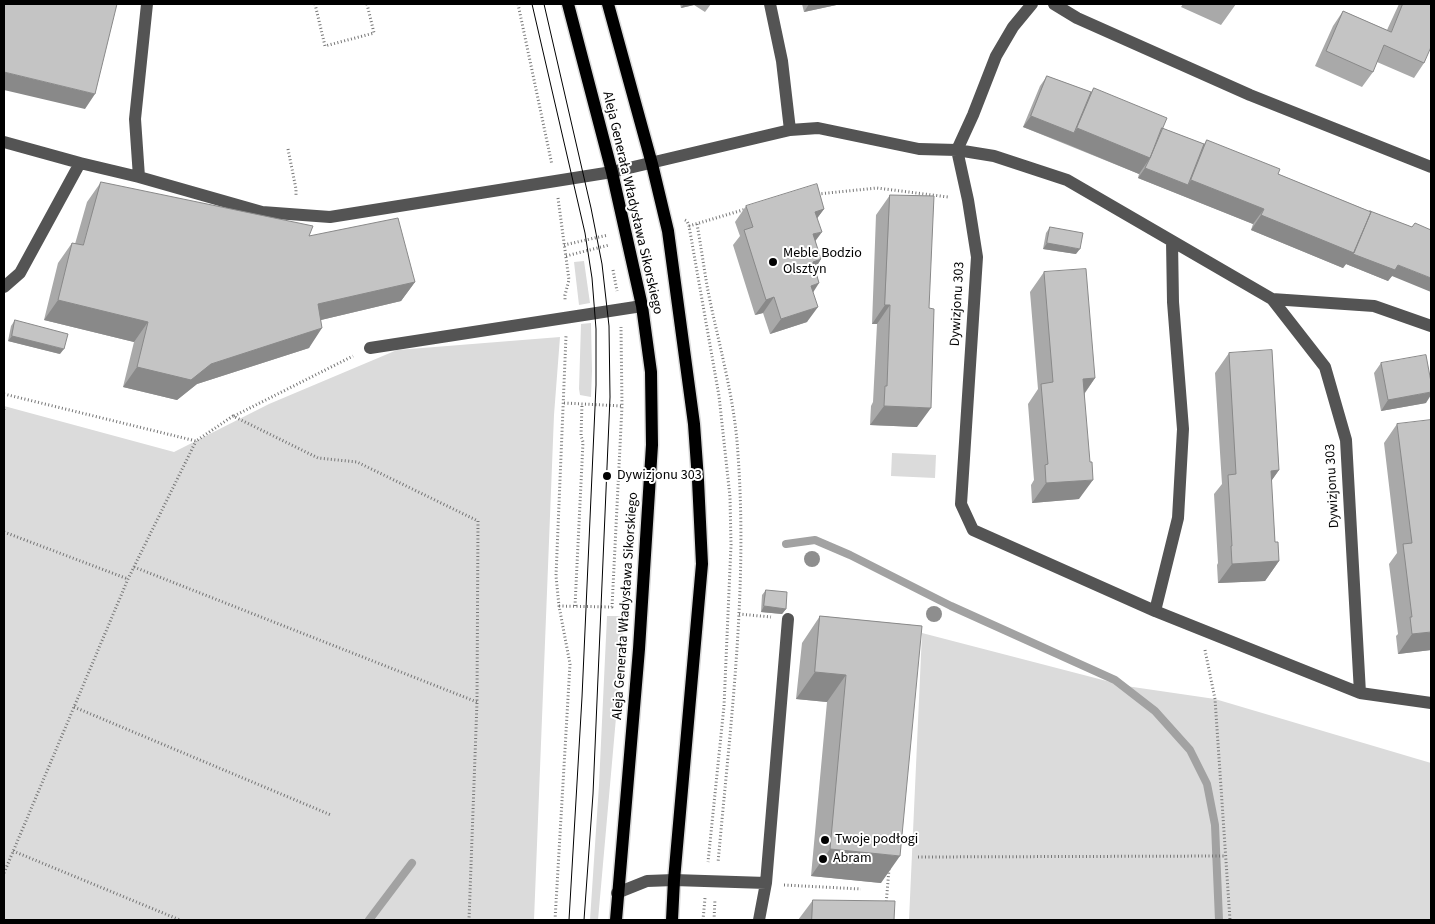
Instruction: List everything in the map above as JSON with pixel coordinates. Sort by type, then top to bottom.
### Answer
[{"type":"main road","name":"Aleja Generała Władysława Sikorskiego","points":[[568,4],[612,172],[642,306],[651,372],[652,445],[639,649],[616,920]]},
{"type":"main road","name":"Aleja Generała Władysława Sikorskiego","points":[[608,4],[652,164],[668,231],[694,424],[698,480],[702,564],[672,920]]},
{"type":"street","points":[[139,177],[135,120],[147,4]]},
{"type":"street","points":[[770,4],[782,61],[790,130]]},
{"type":"street","points":[[957,150],[974,115],[996,56],[1013,27],[1032,4]]},
{"type":"street","points":[[1054,4],[1077,18],[1250,95],[1431,167]]},
{"type":"street","name":"Dywizjonu 303","points":[[710,148],[790,130],[818,128],[919,149],[957,150],[994,156],[1067,180],[1272,299],[1326,367],[1346,440],[1360,693]]},
{"type":"street","points":[[4,142],[139,177],[262,212],[330,218],[652,164]]},
{"type":"street","name":"Aleja Generała Władysława Sikorskiego","points":[[652,164],[710,148]]},
{"type":"street","name":"Dywizjonu 303","points":[[957,150],[968,200],[977,257],[961,504],[974,530],[1155,611],[1360,693],[1431,703]]},
{"type":"street","points":[[4,287],[20,273],[80,163]]},
{"type":"street","points":[[1155,611],[1178,518],[1183,429],[1173,302],[1172,241]]},
{"type":"street","name":"Dywizjonu 303","points":[[1272,299],[1374,306],[1431,326]]},
{"type":"street","points":[[370,348],[642,306]]},
{"type":"street","points":[[759,920],[766,884],[788,619]]},
{"type":"street","points":[[617,893],[647,881],[674,880],[766,884]]},
{"type":"path","points":[[315,4],[325,46],[374,33],[367,4]]},
{"type":"path","points":[[518,4],[555,181],[569,280],[565,295],[567,317],[556,576],[559,606],[570,664],[556,920]]},
{"type":"path","points":[[288,149],[296,189],[294,214]]},
{"type":"path","points":[[811,195],[877,188],[968,200]]},
{"type":"path","points":[[714,920],[738,650],[742,523],[733,404],[708,291],[697,224],[754,206]]},
{"type":"path","points":[[564,245],[611,234]]},
{"type":"path","points":[[566,256],[614,244]]},
{"type":"path","points":[[4,873],[128,579],[196,441],[233,416],[370,348]]},
{"type":"path","points":[[4,394],[196,441]]},
{"type":"path","points":[[559,606],[612,607],[622,406],[564,403]]},
{"type":"path","points":[[575,606],[583,442],[581,436],[582,404]]},
{"type":"path","points":[[233,416],[318,458],[357,462],[478,521],[477,702],[469,920]]},
{"type":"path","points":[[4,532],[128,579]]},
{"type":"path","points":[[134,567],[477,702]]},
{"type":"path","points":[[739,614],[760,616]]},
{"type":"path","points":[[1201,630],[1215,699],[1230,920]]},
{"type":"path","points":[[74,707],[331,815]]},
{"type":"path","points":[[13,851],[180,920]]},
{"type":"path","points":[[918,857],[1226,856]]},
{"type":"path","points":[[886,909],[890,861]]},
{"type":"path","points":[[766,884],[860,889]]},
{"type":"shaded area","points":[[584,261],[590,303],[579,305],[574,262]]},
{"type":"shaded area","points":[[591,323],[591,397],[580,395],[579,389],[581,324]]},
{"type":"shaded area","points":[[560,337],[554,415],[534,920],[4,920],[4,406],[174,452],[269,404],[397,350]]},
{"type":"shaded area","points":[[892,453],[936,455],[935,478],[891,476]]},
{"type":"shaded area","points":[[607,616],[622,616],[623,639],[598,920],[590,920],[599,785]]},
{"type":"shaded area","points":[[922,633],[1126,686],[1215,699],[1431,763],[1431,920],[909,920]]},
{"type":"building","points":[[4,4],[117,4],[95,94],[4,72]]},
{"type":"building","points":[[1403,4],[1431,4],[1431,47],[1424,63],[1384,45],[1373,72],[1326,51],[1343,11],[1391,32]]},
{"type":"building","points":[[1047,76],[1091,92],[1074,133],[1031,116]]},
{"type":"building","points":[[1094,88],[1167,118],[1150,158],[1077,128]]},
{"type":"building","points":[[1162,128],[1204,144],[1188,185],[1145,168]]},
{"type":"building","points":[[1207,140],[1280,169],[1278,174],[1371,212],[1354,253],[1261,215],[1264,209],[1191,180]]},
{"type":"building","points":[[101,182],[313,226],[309,236],[398,218],[415,282],[318,304],[322,328],[211,364],[191,380],[137,367],[148,322],[58,300],[72,243],[83,245]]},
{"type":"building","name":"Meble Bodzio Olsztyn","points":[[817,184],[824,209],[815,212],[822,232],[813,234],[821,259],[813,262],[819,283],[811,286],[818,307],[781,319],[774,297],[766,300],[744,230],[753,227],[746,206]]},
{"type":"building","points":[[890,195],[934,196],[929,308],[934,309],[931,408],[884,406],[885,386],[887,386],[890,305],[885,305]]},
{"type":"building","points":[[1370,211],[1412,227],[1415,223],[1431,230],[1431,278],[1398,265],[1395,270],[1353,254]]},
{"type":"building","points":[[1050,227],[1083,233],[1080,249],[1047,243]]},
{"type":"building","points":[[1086,269],[1095,378],[1083,379],[1093,480],[1046,483],[1045,465],[1048,464],[1041,384],[1053,382],[1044,272]]},
{"type":"building","points":[[15,320],[68,334],[64,349],[12,336]]},
{"type":"building","points":[[1272,350],[1279,470],[1271,471],[1275,542],[1278,542],[1279,561],[1232,564],[1228,475],[1236,474],[1229,353]]},
{"type":"building","points":[[1426,355],[1431,392],[1388,400],[1381,363]]},
{"type":"building","points":[[1431,420],[1431,632],[1412,634],[1410,617],[1412,617],[1403,544],[1412,543],[1397,424]]},
{"type":"building","points":[[766,590],[787,592],[786,609],[764,606]]},
{"type":"building","points":[[820,616],[922,626],[900,856],[830,849],[846,675],[815,672]]},
{"type":"building","points":[[813,900],[895,901],[894,920],[812,920]]},
{"type":"waterway","points":[[786,544],[815,540],[850,555],[951,606],[1115,680],[1155,711],[1190,750],[1207,784],[1215,825],[1219,920]]},
{"type":"waterway","points":[[369,920],[412,863]]},
{"type":"tram line","points":[[532,4],[585,233],[592,278],[596,329],[596,385],[582,697],[569,920]]},
{"type":"tram line","points":[[544,4],[591,208],[602,264],[609,326],[610,397],[593,794],[584,920]]},
{"type":"place","name":"Meble Bodzio Olsztyn","points":[[773,262]]},
{"type":"place","name":"Dywizjonu 303","points":[[607,476]]},
{"type":"place","name":"Twoje podłogi","points":[[825,840]]},
{"type":"place","name":"Abram","points":[[823,859]]}]
